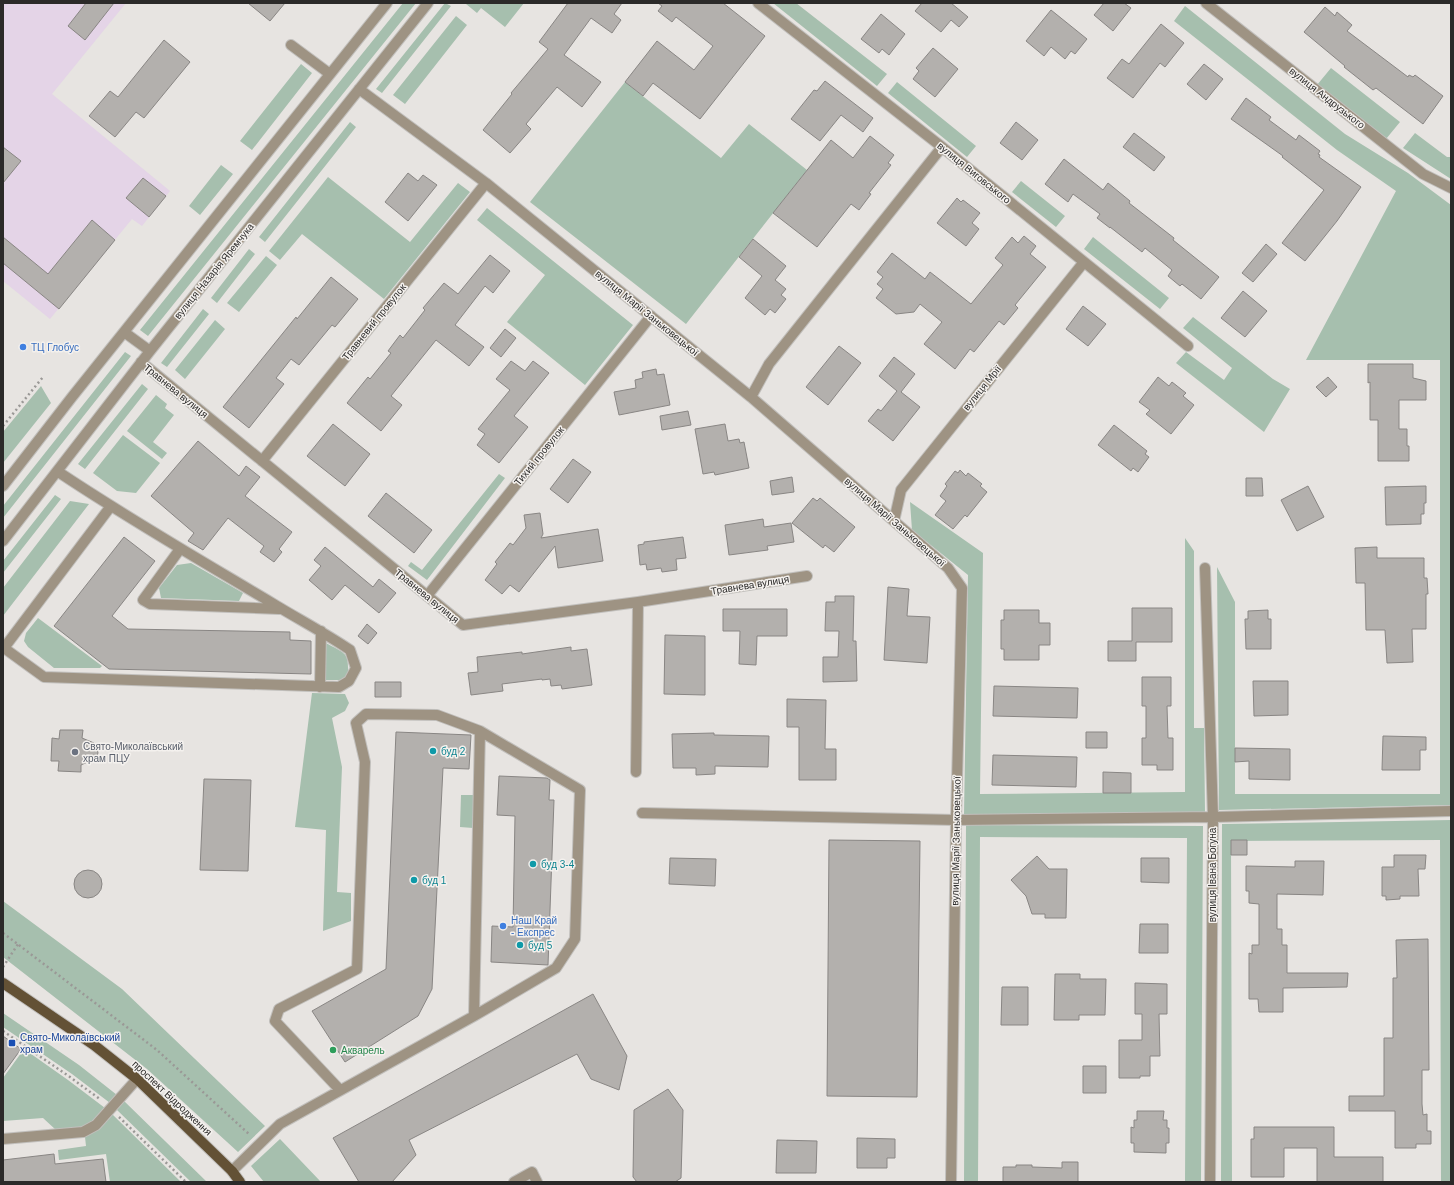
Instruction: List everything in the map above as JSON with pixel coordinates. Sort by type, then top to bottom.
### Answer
[{"type":"main road","name":"проспект Відродження","points":[[3,983],[94,1045],[137,1079],[232,1171],[240,1182]]},
{"type":"street","points":[[3,486],[387,3]]},
{"type":"street","name":"вулиця Назарія Яремчука","points":[[3,541],[58,472],[141,362],[428,3]]},
{"type":"street","name":"вулиця Виговського","points":[[758,3],[942,147],[1188,346]]},
{"type":"street","name":"вулиця Андрузького","points":[[1206,3],[1423,174],[1451,188]]},
{"type":"street","points":[[291,44],[330,74]]},
{"type":"street","name":"вулиця Марії Заньковецької","points":[[359,89],[486,183],[751,397],[948,568],[962,588],[956,820],[951,1182]]},
{"type":"street","points":[[751,397],[769,364],[942,147]]},
{"type":"street","name":"Травневий провулок","points":[[262,461],[486,183]]},
{"type":"street","name":"вулиця Мрії","points":[[894,521],[901,490],[1084,262]]},
{"type":"street","name":"Тихий провулок","points":[[427,596],[651,316]]},
{"type":"street","points":[[124,332],[150,351]]},
{"type":"street","name":"Травнева вулиця","points":[[141,362],[463,625],[638,602],[807,576]]},
{"type":"street","points":[[58,472],[180,549],[321,631],[350,650],[356,668],[350,681],[339,687],[320,687],[44,678],[4,648],[111,506]]},
{"type":"street","points":[[180,549],[144,600],[150,604],[281,609]]},
{"type":"street","name":"вулиця Івана Богуна","points":[[1205,568],[1213,817],[1210,1182]]},
{"type":"street","points":[[636,772],[638,602]]},
{"type":"street","points":[[320,687],[321,631]]},
{"type":"street","points":[[232,1171],[280,1124],[474,1016],[556,968],[575,939],[580,790],[480,731],[438,715],[366,714],[356,723],[365,762],[357,969],[279,1009],[275,1021],[340,1090]]},
{"type":"street","points":[[474,1016],[480,731]]},
{"type":"street","points":[[642,813],[956,820],[1451,812]]},
{"type":"street","points":[[3,1139],[83,1132],[96,1125],[137,1079]]},
{"type":"street","points":[[520,1180],[532,1172],[537,1182]]},
{"type":"path","points":[[3,426],[43,377]]},
{"type":"path","points":[[3,933],[157,1050],[260,1144]]},
{"type":"path","points":[[3,967],[18,944]]},
{"type":"shaded area","points":[[3,3],[126,3],[52,94],[170,191],[142,226],[132,219],[50,319],[3,281]]},
{"type":"green space","points":[[403,3],[416,3],[148,336],[140,330]]},
{"type":"green space","points":[[445,3],[451,6],[382,93],[376,89]]},
{"type":"green space","points":[[524,3],[505,27],[481,8],[477,13],[466,4]]},
{"type":"green space","points":[[773,3],[796,3],[887,74],[877,86]]},
{"type":"green space","points":[[1185,6],[1345,134],[1408,173],[1451,205],[1451,805],[1219,810],[1217,567],[1235,602],[1235,794],[1440,794],[1440,360],[1306,360],[1396,191],[1337,150],[1174,21]]},
{"type":"green space","points":[[456,16],[467,25],[405,104],[393,95]]},
{"type":"green space","points":[[301,64],[312,73],[252,150],[240,141]]},
{"type":"green space","points":[[1331,68],[1400,122],[1386,139],[1317,85]]},
{"type":"green space","points":[[625,82],[721,158],[749,124],[807,170],[686,324],[530,202]]},
{"type":"green space","points":[[897,82],[976,146],[967,157],[888,93]]},
{"type":"green space","points":[[350,122],[356,127],[265,242],[259,237]]},
{"type":"green space","points":[[1415,133],[1447,157],[1451,157],[1451,179],[1403,148]]},
{"type":"green space","points":[[221,165],[233,174],[200,215],[189,206]]},
{"type":"green space","points":[[328,177],[410,242],[458,183],[470,192],[384,299],[302,234],[280,260],[269,251]]},
{"type":"green space","points":[[1021,181],[1065,216],[1056,227],[1012,192]]},
{"type":"green space","points":[[487,208],[633,325],[585,385],[507,322],[545,275],[477,220]]},
{"type":"green space","points":[[1093,237],[1169,298],[1160,309],[1084,249]]},
{"type":"green space","points":[[249,249],[255,254],[217,303],[211,298]]},
{"type":"green space","points":[[266,256],[277,265],[239,312],[227,303]]},
{"type":"green space","points":[[203,309],[209,314],[167,367],[161,363]]},
{"type":"green space","points":[[1193,317],[1273,379],[1290,389],[1264,432],[1176,363],[1186,352],[1224,380],[1232,368],[1183,328]]},
{"type":"green space","points":[[215,320],[225,329],[185,379],[175,370]]},
{"type":"green space","points":[[125,352],[131,356],[3,518],[3,506]]},
{"type":"green space","points":[[142,384],[148,389],[85,469],[78,464]]},
{"type":"green space","points":[[41,386],[51,403],[3,463],[3,432]]},
{"type":"green space","points":[[156,395],[167,404],[165,408],[174,415],[153,442],[167,453],[162,459],[127,431]]},
{"type":"green space","points":[[123,435],[160,463],[136,493],[117,491],[93,473]]},
{"type":"green space","points":[[499,474],[505,478],[427,580],[408,566],[411,562],[422,570]]},
{"type":"green space","points":[[55,495],[61,499],[3,573],[3,561]]},
{"type":"green space","points":[[70,501],[89,504],[3,616],[3,588]]},
{"type":"green space","points":[[910,502],[983,553],[980,794],[1185,792],[1185,538],[1194,551],[1194,728],[1204,728],[1205,812],[964,815],[968,575],[912,530]]},
{"type":"green space","points":[[191,563],[243,593],[239,601],[161,598],[159,588],[177,565]]},
{"type":"green space","points":[[38,618],[102,666],[100,668],[54,668],[28,647],[24,641],[26,633]]},
{"type":"green space","points":[[326,643],[342,652],[348,661],[348,675],[343,680],[325,680]]},
{"type":"green space","points":[[312,693],[345,694],[349,703],[345,711],[332,718],[342,767],[337,892],[351,893],[351,921],[323,931],[326,830],[295,827]]},
{"type":"green space","points":[[461,795],[474,795],[473,828],[460,827]]},
{"type":"green space","points":[[1451,820],[1451,1182],[1441,1182],[1440,840],[1231,841],[1232,1182],[1221,1182],[1222,824]]},
{"type":"green space","points":[[966,825],[1203,826],[1201,1182],[1185,1182],[1187,838],[980,837],[978,1182],[964,1182]]},
{"type":"green space","points":[[3,901],[122,989],[265,1126],[238,1152],[147,1069],[3,957]]},
{"type":"green space","points":[[3,1013],[79,1065],[117,1095],[110,1103],[72,1074],[3,1027]]},
{"type":"green space","points":[[24,1049],[105,1108],[89,1124],[73,1129],[56,1130],[43,1118],[3,1121],[3,1078]]},
{"type":"green space","points":[[123,1100],[207,1182],[191,1182],[116,1109]]},
{"type":"green space","points":[[112,1114],[181,1182],[110,1182],[106,1154],[59,1160],[58,1150],[86,1146],[85,1137]]},
{"type":"green space","points":[[280,1139],[321,1182],[264,1182],[251,1166]]},
{"type":"building","points":[[86,3],[114,3],[85,40],[68,26]]},
{"type":"building","points":[[248,3],[285,3],[270,21]]},
{"type":"building","points":[[568,3],[622,3],[614,14],[621,20],[612,33],[591,18],[564,55],[601,82],[582,107],[557,87],[526,124],[531,129],[510,153],[483,130],[512,94],[511,93],[548,49],[539,42]]},
{"type":"building","points":[[658,3],[723,3],[765,36],[700,119],[653,83],[643,96],[625,82],[657,41],[694,70],[713,46],[676,17],[672,22],[658,11],[662,6]]},
{"type":"building","points":[[922,3],[951,3],[968,17],[959,27],[951,20],[941,32],[915,11]]},
{"type":"building","points":[[1104,3],[1124,3],[1131,8],[1113,31],[1094,15]]},
{"type":"building","points":[[1325,7],[1335,16],[1337,12],[1352,25],[1347,31],[1408,77],[1409,75],[1413,77],[1415,75],[1443,96],[1423,124],[1376,88],[1373,90],[1304,32]]},
{"type":"building","points":[[1051,10],[1087,39],[1075,54],[1071,51],[1065,59],[1051,47],[1044,56],[1026,41]]},
{"type":"building","points":[[881,14],[905,34],[889,55],[882,49],[879,53],[861,39]]},
{"type":"building","points":[[1161,24],[1184,43],[1165,67],[1160,63],[1133,98],[1107,78],[1122,59],[1129,64]]},
{"type":"building","points":[[164,40],[190,62],[144,118],[136,112],[115,137],[89,116],[110,91],[118,97]]},
{"type":"building","points":[[933,48],[958,69],[935,97],[913,79],[919,71],[916,68]]},
{"type":"building","points":[[1204,64],[1223,79],[1206,100],[1187,84]]},
{"type":"building","points":[[825,81],[873,118],[863,132],[841,115],[820,141],[791,119],[814,90],[817,91]]},
{"type":"building","points":[[1246,98],[1271,117],[1269,120],[1296,140],[1299,135],[1320,151],[1318,154],[1320,155],[1319,157],[1361,187],[1337,221],[1305,261],[1282,243],[1324,190],[1282,157],[1283,156],[1231,119]]},
{"type":"building","points":[[1016,122],[1038,140],[1022,160],[1000,143]]},
{"type":"building","points":[[1134,133],[1165,157],[1154,171],[1123,147]]},
{"type":"building","points":[[870,136],[894,155],[888,163],[891,165],[869,193],[871,194],[859,210],[851,204],[817,247],[773,213],[831,140],[853,158]]},
{"type":"building","points":[[3,147],[21,161],[3,183]]},
{"type":"building","points":[[1064,159],[1103,190],[1108,183],[1130,201],[1129,203],[1174,238],[1173,240],[1219,277],[1201,299],[1182,284],[1180,286],[1168,276],[1172,270],[1145,248],[1142,252],[1110,228],[1097,218],[1100,214],[1073,194],[1068,202],[1045,184]]},
{"type":"building","points":[[408,173],[418,181],[423,175],[437,185],[408,221],[385,202]]},
{"type":"building","points":[[143,178],[166,196],[149,217],[126,198]]},
{"type":"building","points":[[957,198],[961,202],[963,200],[980,213],[972,223],[979,229],[966,246],[937,223]]},
{"type":"building","points":[[92,220],[115,240],[59,309],[3,263],[3,237],[48,274]]},
{"type":"building","points":[[1024,236],[1036,246],[1030,254],[1046,267],[1015,305],[1018,308],[1004,325],[999,321],[974,352],[970,349],[955,369],[924,344],[942,322],[920,304],[914,312],[896,314],[876,298],[883,289],[877,284],[883,277],[877,272],[892,253],[925,279],[930,272],[971,304],[1003,265],[995,258],[1012,237],[1018,243]]},
{"type":"building","points":[[753,239],[786,266],[775,280],[786,289],[781,295],[786,299],[775,313],[770,309],[765,315],[745,298],[762,276],[739,257]]},
{"type":"building","points":[[1266,244],[1277,254],[1253,282],[1242,273]]},
{"type":"building","points":[[490,255],[510,271],[493,293],[485,286],[455,325],[484,347],[469,366],[436,340],[391,396],[402,405],[381,431],[347,403],[368,377],[370,379],[391,353],[388,351],[400,335],[403,338],[425,310],[423,308],[444,283],[458,294]]},
{"type":"building","points":[[331,277],[358,299],[335,327],[332,325],[299,365],[291,359],[276,378],[284,384],[249,428],[223,407],[296,317],[297,319]]},
{"type":"building","points":[[1243,291],[1267,311],[1245,337],[1221,318]]},
{"type":"building","points":[[1083,306],[1106,324],[1088,346],[1066,329]]},
{"type":"building","points":[[505,329],[516,338],[501,357],[490,348]]},
{"type":"building","points":[[839,346],[861,363],[828,405],[806,387]]},
{"type":"building","points":[[894,357],[915,374],[901,392],[920,407],[893,441],[868,421],[878,409],[881,411],[897,391],[879,376]]},
{"type":"building","points":[[511,361],[525,371],[533,361],[549,373],[514,416],[528,427],[499,463],[477,445],[485,434],[478,429],[510,390],[496,379]]},
{"type":"building","points":[[1368,364],[1413,364],[1413,378],[1426,381],[1426,400],[1399,400],[1399,429],[1407,429],[1409,461],[1378,461],[1378,420],[1370,420],[1370,382],[1368,383]]},
{"type":"building","points":[[656,369],[657,375],[664,374],[670,405],[619,415],[614,392],[636,388],[635,380],[643,378],[642,372]]},
{"type":"building","points":[[1158,377],[1169,386],[1172,382],[1186,393],[1183,396],[1194,405],[1171,434],[1146,414],[1150,410],[1139,402]]},
{"type":"building","points":[[1328,377],[1337,387],[1326,397],[1316,387]]},
{"type":"building","points":[[688,411],[691,425],[662,430],[660,416]]},
{"type":"building","points":[[333,424],[370,454],[345,486],[307,456]]},
{"type":"building","points":[[725,424],[728,441],[739,439],[740,443],[744,442],[749,468],[715,475],[714,472],[703,474],[695,429]]},
{"type":"building","points":[[1114,425],[1147,451],[1145,454],[1149,457],[1138,472],[1133,468],[1131,471],[1098,445]]},
{"type":"building","points":[[198,441],[239,476],[246,466],[260,477],[245,496],[292,532],[279,549],[282,552],[274,562],[260,552],[264,546],[228,518],[203,550],[188,541],[194,533],[151,496]]},
{"type":"building","points":[[573,459],[591,472],[568,503],[550,489]]},
{"type":"building","points":[[960,470],[966,476],[968,473],[982,484],[980,486],[987,492],[967,517],[965,515],[953,529],[935,515],[946,501],[940,496],[947,486],[945,484],[955,471],[958,473]]},
{"type":"building","points":[[792,477],[794,492],[772,495],[770,481]]},
{"type":"building","points":[[1246,478],[1262,478],[1263,496],[1246,496]]},
{"type":"building","points":[[1308,486],[1324,517],[1297,531],[1281,500]]},
{"type":"building","points":[[1426,486],[1426,503],[1424,503],[1424,514],[1421,514],[1421,524],[1386,525],[1385,487]]},
{"type":"building","points":[[386,493],[432,530],[414,553],[368,516]]},
{"type":"building","points":[[813,498],[817,501],[820,498],[855,527],[834,552],[825,545],[823,548],[792,523]]},
{"type":"building","points":[[540,513],[543,534],[541,538],[598,529],[603,561],[558,568],[555,546],[519,592],[510,585],[502,594],[485,580],[497,564],[495,562],[510,543],[513,545],[526,528],[524,515]]},
{"type":"building","points":[[763,519],[764,527],[791,523],[794,542],[767,546],[768,550],[729,555],[725,525]]},
{"type":"building","points":[[124,537],[155,561],[112,616],[128,629],[290,632],[290,640],[311,641],[311,674],[109,669],[54,626]]},
{"type":"building","points":[[683,537],[686,558],[676,559],[677,570],[662,572],[661,568],[647,570],[646,564],[640,565],[638,545],[644,544],[644,542]]},
{"type":"building","points":[[325,547],[373,587],[379,579],[396,593],[379,613],[345,585],[332,600],[309,580],[321,566],[314,560]]},
{"type":"building","points":[[1377,547],[1377,558],[1424,558],[1424,578],[1427,578],[1428,594],[1426,594],[1426,629],[1412,629],[1413,662],[1387,663],[1385,630],[1366,630],[1365,583],[1356,583],[1355,548]]},
{"type":"building","points":[[888,587],[909,589],[907,616],[930,617],[927,663],[884,660]]},
{"type":"building","points":[[835,596],[854,596],[853,641],[856,641],[857,681],[823,682],[823,657],[838,657],[839,631],[825,631],[826,602],[835,602]]},
{"type":"building","points":[[1132,608],[1172,608],[1172,642],[1136,642],[1136,661],[1108,661],[1108,641],[1132,641]]},
{"type":"building","points":[[723,609],[787,609],[787,636],[757,636],[756,665],[739,664],[740,631],[723,631]]},
{"type":"building","points":[[1004,610],[1039,610],[1039,623],[1050,623],[1050,645],[1039,645],[1039,660],[1004,660],[1004,649],[1001,649],[1001,620],[1004,620]]},
{"type":"building","points":[[1268,610],[1268,619],[1271,619],[1271,649],[1246,649],[1245,619],[1248,619],[1248,611]]},
{"type":"building","points":[[367,624],[377,633],[368,644],[358,636]]},
{"type":"building","points":[[665,635],[705,636],[705,695],[664,694]]},
{"type":"building","points":[[571,647],[571,651],[587,649],[592,685],[562,689],[561,685],[551,686],[550,679],[542,679],[502,684],[503,691],[471,695],[468,673],[478,672],[477,657],[522,652],[522,654]]},
{"type":"building","points":[[1142,677],[1171,677],[1171,706],[1167,706],[1168,738],[1173,738],[1173,770],[1157,770],[1157,765],[1142,765],[1142,738],[1146,738],[1146,706],[1142,706]]},
{"type":"building","points":[[1253,681],[1288,681],[1288,715],[1254,716]]},
{"type":"building","points":[[375,682],[401,682],[401,697],[375,697]]},
{"type":"building","points":[[994,686],[1078,688],[1077,718],[993,716]]},
{"type":"building","points":[[787,699],[826,700],[825,749],[836,749],[836,780],[799,780],[799,727],[787,727]]},
{"type":"building","name":"Свято-Миколаївський храм ПЦУ","points":[[60,730],[83,730],[82,738],[94,743],[97,748],[98,753],[96,758],[81,765],[81,772],[58,771],[59,761],[51,761],[52,738],[59,739]]},
{"type":"building","name":"буд 1","points":[[396,732],[471,735],[469,769],[443,768],[432,989],[418,1016],[345,1062],[312,1011],[386,969]]},
{"type":"building","points":[[1086,732],[1107,732],[1107,748],[1086,748]]},
{"type":"building","points":[[714,733],[714,735],[769,736],[768,767],[715,766],[715,774],[696,775],[696,768],[673,768],[672,734]]},
{"type":"building","points":[[1383,736],[1426,737],[1426,750],[1420,750],[1420,770],[1382,770]]},
{"type":"building","points":[[1235,748],[1290,749],[1290,780],[1249,779],[1249,761],[1235,762]]},
{"type":"building","points":[[993,755],[1077,757],[1076,787],[992,785]]},
{"type":"building","points":[[1103,772],[1131,773],[1131,793],[1103,793]]},
{"type":"building","name":"буд 3-4","points":[[499,776],[547,778],[550,780],[549,800],[554,800],[548,965],[491,962],[492,926],[513,927],[515,816],[497,815]]},
{"type":"building","points":[[204,779],[251,780],[248,871],[200,870]]},
{"type":"building","points":[[829,840],[920,841],[917,1097],[827,1096]]},
{"type":"building","points":[[1231,840],[1247,840],[1247,855],[1231,855]]},
{"type":"building","points":[[1394,855],[1426,855],[1425,869],[1418,869],[1419,896],[1400,896],[1400,899],[1386,900],[1386,896],[1382,896],[1382,867],[1394,867]]},
{"type":"building","points":[[1037,856],[1049,869],[1067,869],[1066,918],[1045,918],[1045,914],[1032,914],[1026,896],[1011,880]]},
{"type":"building","points":[[670,858],[716,859],[715,886],[669,884]]},
{"type":"building","points":[[1141,858],[1169,858],[1169,883],[1141,882]]},
{"type":"building","points":[[1295,861],[1324,861],[1323,895],[1277,894],[1277,929],[1282,929],[1282,945],[1287,945],[1287,973],[1348,973],[1347,987],[1283,988],[1283,1012],[1259,1012],[1258,999],[1249,999],[1249,953],[1252,954],[1252,945],[1259,945],[1259,904],[1249,903],[1249,891],[1246,891],[1246,866],[1295,867]]},
{"type":"building","points":[[88,870],[98,874],[102,884],[98,894],[88,898],[78,894],[74,884],[78,874]]},
{"type":"building","points":[[1140,924],[1168,924],[1168,953],[1139,953]]},
{"type":"building","points":[[1428,939],[1429,1070],[1422,1070],[1422,1104],[1423,1115],[1427,1114],[1427,1131],[1431,1131],[1431,1144],[1416,1144],[1416,1148],[1395,1148],[1395,1111],[1349,1111],[1349,1096],[1384,1096],[1384,1038],[1393,1038],[1393,978],[1397,978],[1396,940]]},
{"type":"building","points":[[1055,974],[1080,974],[1080,979],[1106,979],[1105,1015],[1079,1015],[1079,1020],[1054,1020]]},
{"type":"building","points":[[1135,983],[1167,984],[1167,1014],[1159,1014],[1160,1056],[1150,1056],[1150,1076],[1140,1076],[1140,1078],[1119,1078],[1119,1040],[1142,1040],[1142,1014],[1135,1014]]},
{"type":"building","points":[[1002,987],[1028,987],[1028,1025],[1001,1025]]},
{"type":"building","points":[[593,994],[627,1056],[619,1090],[591,1079],[577,1054],[409,1140],[416,1155],[392,1182],[359,1182],[333,1138]]},
{"type":"building","points":[[3,1036],[21,1049],[3,1074]]},
{"type":"building","points":[[1083,1066],[1106,1066],[1106,1093],[1083,1093]]},
{"type":"building","points":[[668,1089],[683,1110],[681,1178],[675,1182],[637,1182],[633,1177],[634,1110]]},
{"type":"building","points":[[1137,1111],[1164,1111],[1163,1120],[1167,1120],[1167,1128],[1169,1128],[1169,1143],[1166,1143],[1166,1153],[1134,1152],[1134,1143],[1131,1143],[1131,1127],[1134,1128],[1134,1120],[1137,1120]]},
{"type":"building","points":[[1254,1127],[1334,1127],[1334,1157],[1383,1157],[1383,1182],[1317,1182],[1317,1148],[1284,1148],[1284,1177],[1251,1177],[1251,1139],[1254,1139]]},
{"type":"building","points":[[857,1138],[895,1139],[895,1158],[887,1158],[887,1168],[857,1168]]},
{"type":"building","points":[[777,1140],[817,1141],[816,1173],[776,1173]]},
{"type":"building","points":[[54,1154],[55,1164],[103,1159],[106,1182],[3,1182],[3,1160]]},
{"type":"building","points":[[1062,1162],[1078,1162],[1078,1182],[1003,1182],[1003,1167],[1032,1165],[1032,1167],[1062,1168]]},
{"type":"place","name":"ТЦ Глобус","points":[[23,347]]},
{"type":"place","name":"буд 2","points":[[433,751]]},
{"type":"place","name":"Свято-Миколаївський храм ПЦУ","points":[[75,752]]},
{"type":"place","name":"буд 3-4","points":[[533,864]]},
{"type":"place","name":"буд 1","points":[[414,880]]},
{"type":"place","name":"Наш Край - Експрес","points":[[503,926]]},
{"type":"place","name":"буд 5","points":[[520,945]]},
{"type":"place","name":"Свято-Миколаївський храм","points":[[12,1043]]},
{"type":"place","name":"Акварель","points":[[333,1050]]}]
